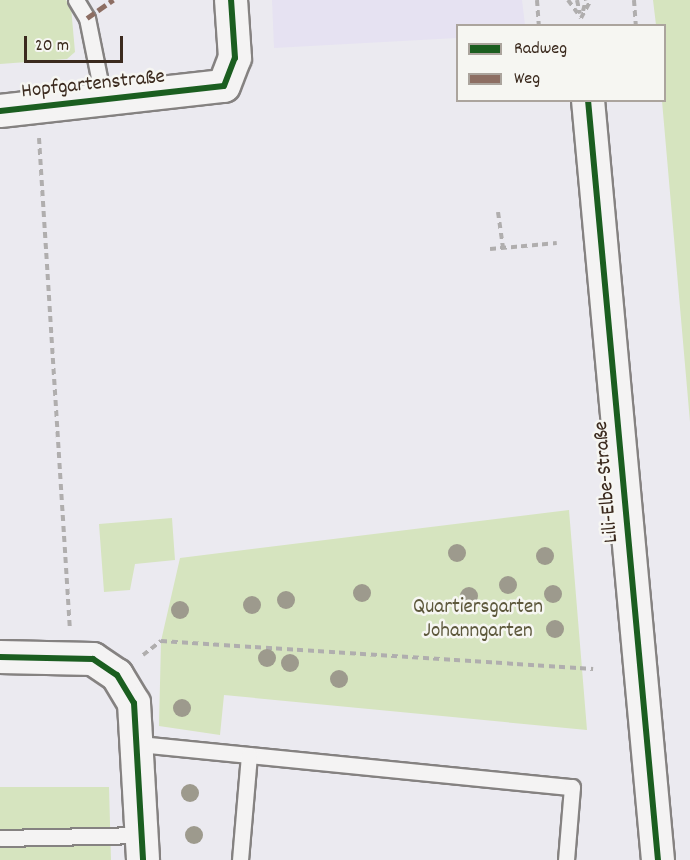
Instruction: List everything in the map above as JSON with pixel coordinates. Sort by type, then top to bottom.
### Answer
[{"type":"street","name":"Hopfgartenstraße","points":[[0,111],[104,102],[224,86],[235,58],[231,0]]},
{"type":"street","name":"Lili-Elbe-Straße","points":[[588,102],[658,860]]},
{"type":"street","points":[[0,657],[93,658],[117,675],[134,704],[139,744],[142,847]]},
{"type":"lane","points":[[75,0],[87,18],[104,102]]},
{"type":"lane","points":[[139,744],[572,787],[566,860]]},
{"type":"lane","points":[[240,860],[249,755]]},
{"type":"lane","points":[[0,838],[142,847]]},
{"type":"path","points":[[537,0],[539,24]]},
{"type":"path","points":[[568,0],[581,18]]},
{"type":"path","points":[[577,0],[581,24]]},
{"type":"path","points":[[581,18],[586,0]]},
{"type":"path","points":[[581,18],[591,0]]},
{"type":"path","points":[[634,0],[636,24]]},
{"type":"path","points":[[37,108],[72,658]]},
{"type":"path","points":[[498,212],[502,248]]},
{"type":"path","points":[[490,249],[557,243]]},
{"type":"path","points":[[117,675],[161,641],[593,669]]},
{"type":"shaded area","points":[[272,0],[522,0],[525,24],[456,24],[456,38],[274,48]]},
{"type":"green space","points":[[0,0],[66,0],[71,7],[75,52],[67,59],[0,64]]},
{"type":"green space","points":[[653,0],[690,0],[690,422],[662,102],[666,102],[666,24],[656,24]]},
{"type":"green space","name":"Quartiersgarten Johanngarten","points":[[569,510],[587,730],[224,695],[220,735],[159,726],[161,641],[180,558]]},
{"type":"green space","points":[[172,518],[175,560],[135,564],[130,590],[104,592],[99,524]]},
{"type":"green space","points":[[0,787],[109,787],[111,860],[0,860]]},
{"type":"marked path","points":[[87,18],[113,0]]},
{"type":"cycle path","points":[[0,111],[224,86],[235,58],[231,0]]},
{"type":"cycle path","points":[[588,102],[658,860]]},
{"type":"cycle path","points":[[0,657],[93,659],[117,675],[134,703],[143,860]]}]
